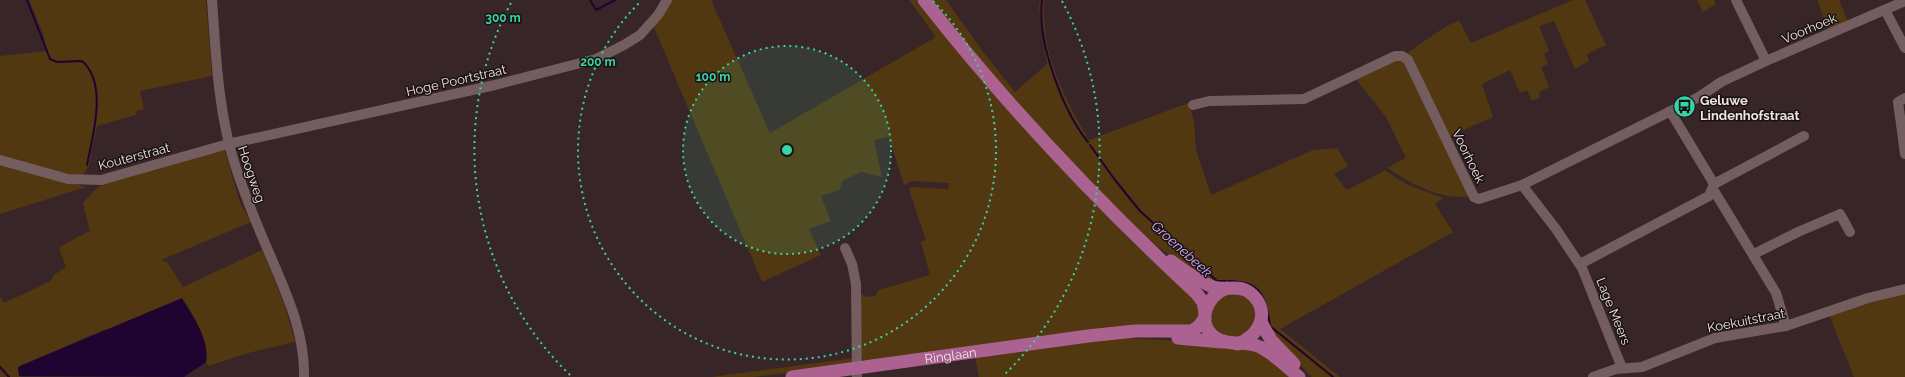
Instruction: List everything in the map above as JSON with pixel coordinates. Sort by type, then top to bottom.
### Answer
[{"type":"main road","points":[[924,0],[982,72],[1058,158],[1135,234],[1147,248],[1197,294],[1203,302],[1208,329],[1215,338],[1231,343],[1247,340],[1254,334],[1261,322]]},
{"type":"main road","points":[[1135,234],[1174,263],[1204,282],[1215,287],[1239,288],[1248,291],[1260,306],[1261,322],[1271,340],[1306,377]]},
{"type":"main road","points":[[1205,315],[1208,303],[1213,296],[1220,290],[1229,288]]},
{"type":"main road","name":"Ringlaan","points":[[792,377],[857,372],[1108,334],[1136,331],[1192,331],[1199,326],[1205,315]]},
{"type":"main road","name":"Ringlaan","points":[[1108,334],[1253,344],[1263,348],[1299,377]]},
{"type":"street","name":"Hoogweg","points":[[212,0],[221,102],[228,144],[248,203],[292,307],[302,348],[304,377]]},
{"type":"street","name":"Hoge Poortstraat","points":[[228,144],[480,88],[596,59],[640,35],[658,15],[667,0]]},
{"type":"street","points":[[1736,0],[1766,61]]},
{"type":"street","name":"Voorhoek","points":[[1193,105],[1209,101],[1304,99],[1396,56],[1402,56],[1408,60],[1474,197],[1479,198],[1522,185],[1699,97],[1721,82],[1905,1]]},
{"type":"street","points":[[1885,10],[1905,48]]},
{"type":"street","points":[[1905,98],[1898,102],[1905,154]]},
{"type":"street","points":[[1670,111],[1776,293],[1786,326]]},
{"type":"street","points":[[1580,264],[1709,196],[1714,187],[1804,136]]},
{"type":"street","name":"Kouterstraat","points":[[0,160],[68,179],[101,180],[228,144]]},
{"type":"street","name":"Lage Meers","points":[[1522,185],[1580,264],[1622,368]]},
{"type":"street","points":[[1754,254],[1798,232],[1840,214],[1850,232]]},
{"type":"street","points":[[845,248],[852,264],[856,284],[857,372]]},
{"type":"street","name":"Koekuitstraat","points":[[1592,377],[1622,368],[1647,365],[1715,338],[1786,326],[1868,298],[1905,289]]},
{"type":"shaded area","points":[[29,0],[206,0],[212,76],[140,91],[144,109],[135,112],[136,115],[97,126],[89,165],[82,177],[0,156],[0,56],[47,51],[43,33]]},
{"type":"shaded area","points":[[670,0],[711,0],[770,133],[936,37],[909,0],[917,0],[943,33],[1192,295],[1201,312],[1195,326],[865,362],[859,354],[858,292],[867,297],[875,296],[879,290],[930,275],[921,242],[926,240],[909,190],[911,187],[948,189],[949,183],[912,181],[904,185],[889,137],[874,140],[882,177],[861,172],[842,181],[840,190],[821,196],[831,221],[809,229],[821,255],[762,282],[653,25]]},
{"type":"shaded area","points":[[930,0],[946,0],[984,53],[1015,92],[1047,64],[1039,7],[1040,0],[1044,0],[1046,38],[1050,56],[1063,90],[1089,140],[1188,103],[1194,120],[1196,150],[1211,195],[1313,150],[1337,148],[1348,166],[1334,174],[1347,190],[1381,173],[1384,170],[1408,185],[1443,198],[1435,204],[1453,232],[1280,329],[1340,377],[1312,377],[1271,336],[1262,301],[1196,272],[1167,253],[1137,228],[1067,158]]},
{"type":"shaded area","points":[[1573,0],[1585,0],[1606,45],[1587,54],[1589,61],[1575,69],[1554,21],[1539,26],[1549,51],[1544,54],[1548,64],[1541,67],[1549,87],[1539,92],[1540,97],[1532,101],[1527,90],[1520,93],[1510,70],[1482,84],[1493,117],[1448,137],[1404,55],[1445,27],[1459,20],[1471,43]]},
{"type":"shaded area","points":[[1697,0],[1714,0],[1716,4],[1703,12]]},
{"type":"shaded area","points":[[1817,0],[1839,0],[1848,22],[1828,29]]},
{"type":"shaded area","points":[[1394,59],[1402,60],[1470,196],[1448,196],[1426,190],[1387,168],[1406,158],[1386,117],[1355,78]]},
{"type":"shaded area","points":[[219,149],[225,151],[240,203],[251,222],[161,260],[167,262],[183,287],[262,250],[285,306],[295,342],[248,353],[208,366],[206,362],[207,356],[205,344],[193,315],[103,330],[20,366],[18,368],[20,377],[0,377],[0,297],[4,303],[51,281],[54,275],[66,267],[59,248],[90,231],[83,203],[94,191],[104,183]]},
{"type":"shaded area","points":[[0,163],[86,187],[0,214]]},
{"type":"shaded area","points":[[1905,292],[1905,377],[1854,377],[1829,315],[1890,295]]},
{"type":"shaded area","points":[[1240,293],[1254,305],[1256,321],[1244,336],[1231,338],[1217,332],[1211,323],[1210,311],[1221,295]]},
{"type":"shaded area","points":[[182,298],[200,328],[207,354],[206,362],[184,377],[19,376],[18,368],[20,366]]},
{"type":"shaded area","points":[[1128,338],[1214,343],[1259,350],[1292,377],[979,377],[975,357],[1093,341]]},
{"type":"shaded area","points":[[854,358],[852,364],[754,377],[711,377]]},
{"type":"waterway","points":[[27,0],[50,59],[57,62],[82,61],[90,71],[95,82],[97,96],[95,125],[87,165]]},
{"type":"waterway","points":[[590,0],[596,10],[615,0]]},
{"type":"waterway","name":"Groenebeek","points":[[1042,0],[1041,17],[1043,35],[1053,74],[1069,112],[1088,142]]},
{"type":"waterway","name":"Groenebeek","points":[[1090,145],[1115,180],[1140,211],[1217,281],[1241,282],[1256,288],[1265,302],[1270,326],[1333,377]]},
{"type":"waterway","points":[[0,367],[9,377]]},
{"type":"place","name":"Geluwe Lindenhofstraat","points":[[1685,107]]}]
